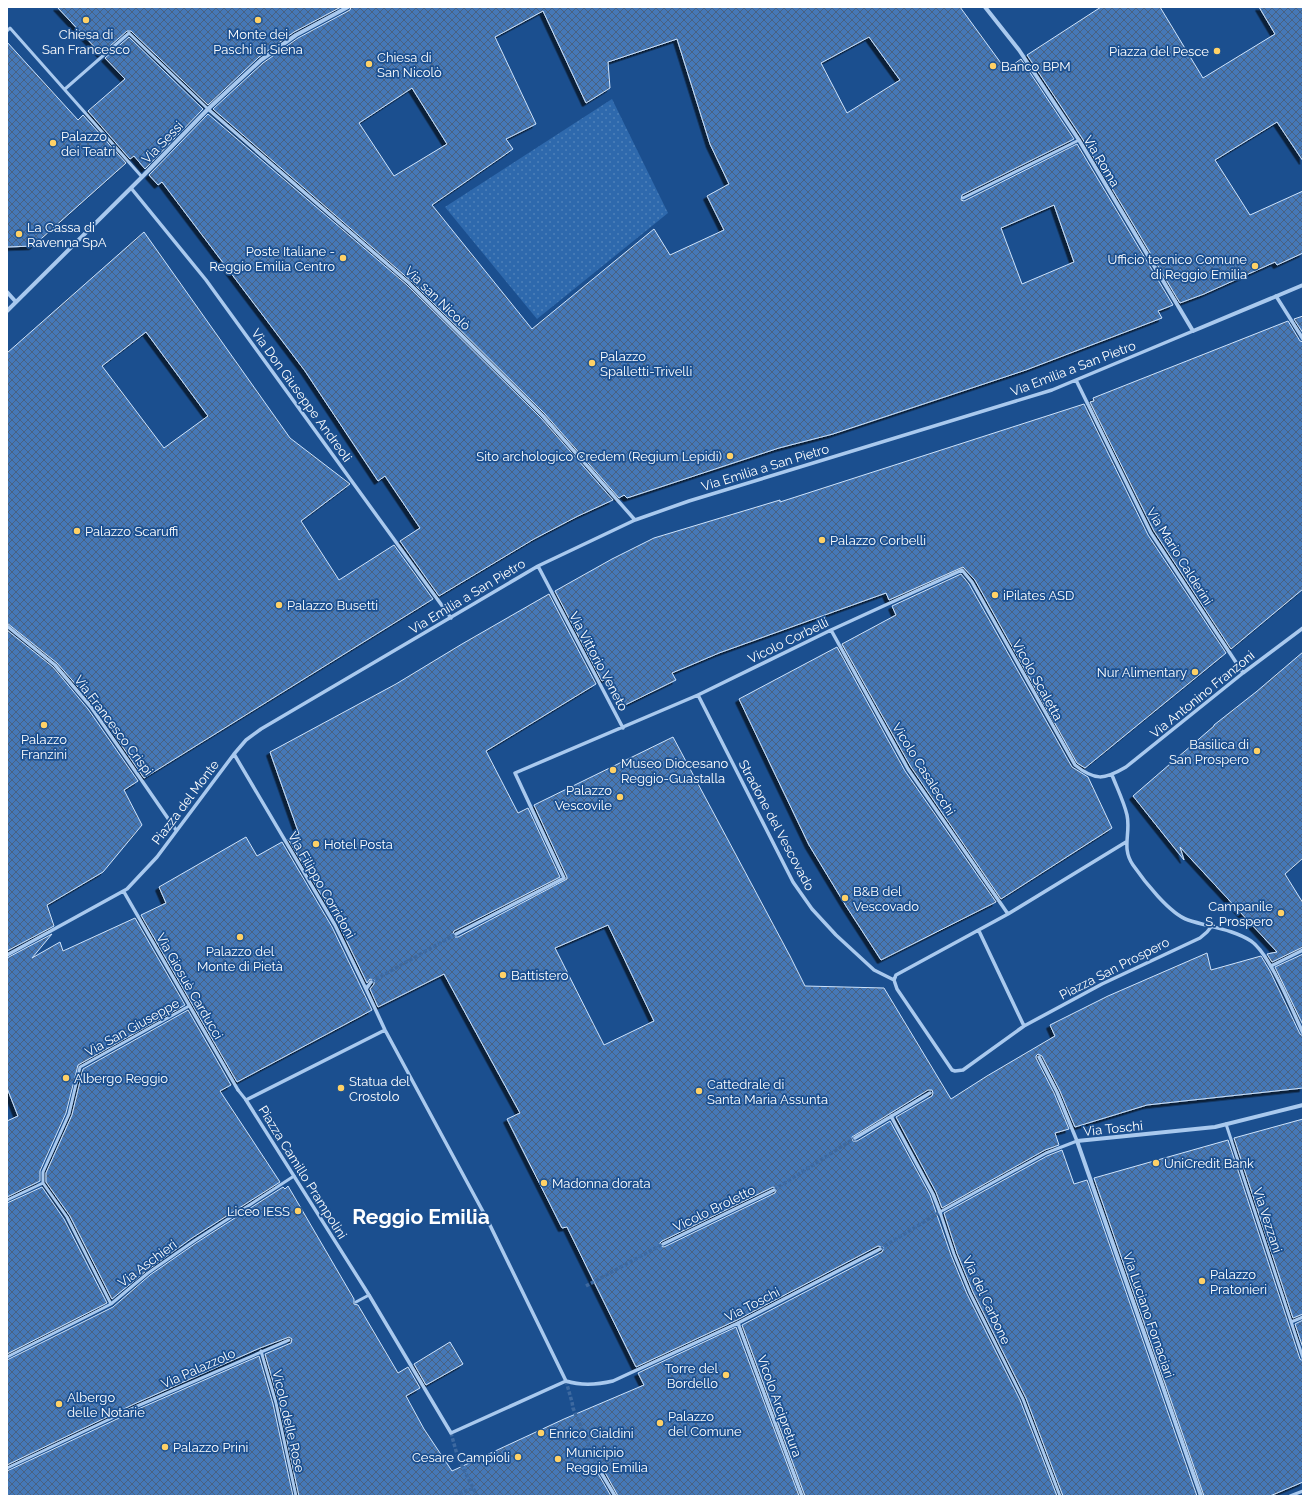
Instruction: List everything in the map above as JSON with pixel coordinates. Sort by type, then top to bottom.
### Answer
[{"type":"street","name":"Via Sessi","points":[[7,311],[142,177],[208,108],[261,60],[296,36],[348,7]]},
{"type":"street","name":"Via Roma","points":[[985,7],[1019,50],[1078,140],[1193,331]]},
{"type":"street","name":"Via san Nicolò","points":[[208,108],[410,283],[544,416],[635,520]]},
{"type":"street","name":"Via Don Giuseppe Andreoli","points":[[131,188],[206,280],[451,618]]},
{"type":"street","name":"Via Emilia a San Pietro","points":[[261,729],[538,566],[635,520],[689,501],[1052,390],[1303,285]]},
{"type":"street","points":[[7,292],[16,302]]},
{"type":"street","points":[[1276,296],[1303,339]]},
{"type":"street","name":"Via Mario Calderini","points":[[1076,380],[1151,533],[1243,673]]},
{"type":"street","name":"Via Vittorio Veneto","points":[[456,934],[564,878],[515,773],[623,728],[538,566]]},
{"type":"street","name":"Vicolo Corbelli","points":[[623,728],[698,695],[831,630],[962,570]]},
{"type":"street","name":"Vicolo Scaletta","points":[[962,570],[972,582],[1075,765],[1087,775],[1094,777],[1112,775]]},
{"type":"street","name":"Via Francesco Crispi","points":[[7,626],[55,665],[91,707],[176,830]]},
{"type":"street","name":"Via Antonino Franzoni","points":[[1112,775],[1126,767],[1243,673],[1303,628]]},
{"type":"street","name":"Vicolo Casalecchi","points":[[831,630],[908,769],[1008,914]]},
{"type":"street","name":"Stradone del Vescovado","points":[[698,695],[797,887],[812,909],[836,935],[874,970],[894,980]]},
{"type":"street","name":"Piazza del Monte","points":[[7,954],[126,890],[157,858],[176,830],[234,754],[246,740],[261,729]]},
{"type":"street","name":"Via Filippo Corridoni","points":[[234,754],[335,925],[385,1030]]},
{"type":"street","points":[[1112,775],[1127,816],[1126,842],[1128,855],[1132,864],[1168,908],[1186,920],[1226,930],[1251,941],[1262,952],[1271,966],[1303,1033]]},
{"type":"street","points":[[894,980],[896,975],[901,972],[979,931],[1126,842]]},
{"type":"street","name":"Via Giosuè Carducci","points":[[126,890],[189,1006],[238,1090]]},
{"type":"street","name":"Piazza San Prospero","points":[[894,980],[897,989],[948,1066],[955,1071],[963,1070],[1024,1026],[1102,984],[1200,938],[1211,927]]},
{"type":"street","points":[[979,931],[1024,1026]]},
{"type":"street","points":[[1271,966],[1303,950]]},
{"type":"street","points":[[366,988],[371,982]]},
{"type":"street","points":[[385,1030],[487,1219],[566,1381]]},
{"type":"street","name":"Piazza Camillo Prampolini","points":[[385,1030],[246,1100],[369,1295],[451,1433],[566,1381]]},
{"type":"street","points":[[1039,1057],[1057,1092],[1077,1141]]},
{"type":"street","points":[[855,1138],[930,1093]]},
{"type":"street","name":"Via Toschi","points":[[1077,1141],[1226,1124],[1303,1106]]},
{"type":"street","name":"Via del Carbone","points":[[891,1116],[933,1194],[940,1212]]},
{"type":"street","name":"Via Luciano Fornaciari","points":[[1077,1141],[1201,1496]]},
{"type":"street","name":"Vicolo Broletto","points":[[663,1244],[774,1190]]},
{"type":"street","name":"Via Toschi","points":[[566,1381],[577,1385],[594,1385],[613,1381],[738,1323],[880,1249]]},
{"type":"street","name":"Vicolo Arcipretura","points":[[738,1323],[802,1496]]},
{"type":"street","points":[[599,1469],[615,1496]]},
{"type":"lane","points":[[7,31],[10,28],[142,177]]},
{"type":"lane","points":[[65,89],[129,33],[208,108]]},
{"type":"lane","points":[[963,198],[1078,140]]},
{"type":"lane","name":"Via San Giuseppe","points":[[43,1183],[43,1172],[69,1114],[80,1067],[189,1006]]},
{"type":"lane","points":[[238,1090],[246,1100]]},
{"type":"lane","name":"Via Vezzani","points":[[1226,1124],[1303,1358]]},
{"type":"lane","name":"Via Toschi","points":[[940,1212],[1046,1153],[1077,1141]]},
{"type":"lane","name":"Via Aschieri","points":[[7,1357],[111,1304],[148,1272],[194,1240],[294,1176]]},
{"type":"lane","points":[[7,1200],[43,1183],[66,1217],[111,1304]]},
{"type":"lane","name":"Via del Carbone","points":[[940,1212],[954,1254],[970,1293],[1023,1399],[1060,1496]]},
{"type":"lane","points":[[356,1302],[369,1295]]},
{"type":"lane","points":[[1291,1322],[1303,1317]]},
{"type":"lane","name":"Via Palazzolo","points":[[7,1468],[135,1407],[289,1340]]},
{"type":"lane","name":"Vicolo delle Rose","points":[[261,1352],[276,1403],[296,1496]]},
{"type":"lane","points":[[1290,1496],[1303,1491]]},
{"type":"shaded area","points":[[612,99],[668,213],[537,319],[445,207]]},
{"type":"building","points":[[57,7],[341,7],[294,32],[259,57],[208,105],[131,31],[127,31],[101,54]]},
{"type":"building","points":[[351,7],[960,7],[1006,70],[1021,59],[1074,139],[962,195],[961,200],[964,201],[1077,144],[1173,305],[1158,311],[1162,318],[1026,370],[833,434],[779,448],[627,498],[624,495],[619,498],[545,414],[411,281],[213,109],[263,63],[298,38],[350,10]],"holes":[[[543,11],[586,103],[610,88],[608,62],[677,39],[710,144],[729,184],[707,196],[724,230],[670,255],[654,229],[532,329],[432,205],[513,149],[506,139],[536,124],[495,37]],[[869,37],[900,80],[847,113],[821,63]],[[412,88],[447,144],[394,176],[359,123]],[[1054,205],[1074,262],[1022,284],[1001,228]]]},
{"type":"building","points":[[1101,7],[1160,7],[1203,78],[1275,34],[1259,7],[1303,7],[1303,161],[1277,122],[1215,160],[1250,215],[1303,191],[1303,253],[1277,265],[1275,262],[1204,294],[1180,303],[1082,138],[1027,55]]},
{"type":"building","points":[[129,37],[203,109],[145,169],[134,156],[130,159],[88,111],[125,79],[105,58]]},
{"type":"building","name":"Palazzo dei Teatri","points":[[7,42],[78,120],[83,115],[126,163],[33,246],[7,247]]},
{"type":"building","points":[[208,114],[407,285],[541,418],[613,500],[534,539],[439,596],[400,541],[420,528],[385,476],[378,481],[305,371],[162,182],[158,185],[149,175]]},
{"type":"building","points":[[144,232],[290,438],[350,484],[301,521],[339,580],[394,545],[433,599],[144,778],[94,705],[57,663],[7,623],[7,353]],"holes":[[[146,332],[208,416],[164,448],[102,366]]]},
{"type":"building","points":[[1303,316],[1303,333],[1294,319]]},
{"type":"building","points":[[1288,321],[1300,341],[1303,342],[1303,589],[1231,649],[1154,531],[1090,402],[1094,401],[1093,398]]},
{"type":"building","points":[[1084,404],[1148,535],[1226,653],[1085,768],[1077,763],[975,580],[963,567],[889,600],[886,593],[719,653],[672,673],[676,680],[623,706],[609,677],[602,681],[555,591],[612,559],[654,538],[780,500],[780,502]]},
{"type":"building","points":[[961,574],[969,584],[1072,767],[1088,777],[1112,828],[1001,899],[911,767],[842,644],[896,615],[892,606]]},
{"type":"building","points":[[549,594],[596,684],[486,751],[518,813],[528,808],[560,877],[454,931],[453,934],[455,937],[458,937],[567,879],[534,805],[673,737],[805,986],[884,988],[951,1099],[1055,1036],[1050,1025],[1108,996],[1207,953],[1211,970],[1261,956],[1270,971],[1300,1034],[1303,1036],[1303,1088],[1147,1105],[1075,1127],[1060,1091],[1042,1056],[1038,1054],[1036,1058],[1054,1093],[1069,1129],[1055,1133],[1059,1145],[1045,1150],[942,1208],[936,1192],[896,1117],[932,1096],[932,1090],[928,1090],[852,1137],[853,1141],[857,1141],[890,1121],[930,1195],[951,1255],[967,1294],[1020,1400],[1057,1496],[805,1496],[742,1325],[882,1252],[883,1247],[878,1246],[737,1320],[636,1367],[567,1227],[562,1228],[507,1119],[520,1113],[444,974],[378,1007],[370,989],[374,984],[374,980],[370,979],[367,983],[338,923],[288,839],[299,834],[270,752],[396,684]],"holes":[[[608,925],[654,1021],[604,1045],[555,948]],[[773,1187],[777,1189],[775,1193],[664,1247],[660,1246],[662,1241]]]},
{"type":"building","points":[[7,630],[53,667],[88,709],[138,781],[124,790],[142,825],[103,872],[47,905],[54,926],[7,951]]},
{"type":"building","points":[[837,647],[905,771],[996,902],[881,960],[809,845],[739,699]]},
{"type":"building","name":"Basilica di San Prospero","points":[[1303,652],[1303,858],[1285,874],[1303,903],[1303,947],[1272,962],[1267,954],[1277,952],[1180,847],[1184,860],[1133,796],[1214,725]]},
{"type":"building","name":"Palazzo del Monte di Pietà","points":[[246,837],[257,856],[282,842],[332,927],[372,1010],[237,1082],[141,915],[166,903],[159,887]]},
{"type":"building","points":[[135,918],[185,1005],[78,1065],[66,1113],[40,1171],[40,1181],[7,1197],[7,1121],[18,1116],[7,1088],[7,958],[52,934],[32,958],[60,942],[63,951]]},
{"type":"building","points":[[1303,954],[1303,1025],[1275,967]]},
{"type":"building","points":[[188,1010],[231,1085],[220,1091],[280,1182],[192,1238],[146,1271],[112,1299],[70,1216],[46,1182],[46,1173],[72,1115],[83,1069]]},
{"type":"building","points":[[1303,1119],[1303,1314],[1293,1318],[1234,1138]]},
{"type":"building","name":"Palazzo Pratonieri","points":[[1228,1140],[1300,1359],[1303,1361],[1303,1482],[1270,1496],[1204,1496],[1094,1178]]},
{"type":"building","points":[[1062,1150],[1074,1184],[1087,1180],[1197,1496],[1063,1496],[1026,1398],[973,1292],[957,1253],[944,1213],[1047,1156]]},
{"type":"building","points":[[288,1186],[354,1299],[354,1304],[358,1305],[398,1373],[408,1367],[420,1388],[406,1396],[424,1429],[452,1471],[564,1419],[644,1385],[638,1373],[736,1327],[799,1496],[618,1496],[602,1467],[599,1466],[596,1467],[596,1470],[611,1496],[299,1496],[279,1402],[265,1354],[291,1343],[292,1339],[289,1337],[260,1348],[134,1404],[7,1465],[7,1360],[113,1307],[150,1275],[196,1243],[283,1187],[285,1189]]},
{"type":"building","points":[[42,1187],[64,1219],[107,1303],[7,1354],[7,1203]]},
{"type":"building","points":[[1303,1320],[1303,1348],[1295,1324]]},
{"type":"building","points":[[450,1342],[463,1364],[426,1385],[414,1364]]},
{"type":"building","points":[[259,1356],[273,1404],[293,1496],[7,1496],[7,1471],[136,1410]]},
{"type":"tunnel","points":[[371,982],[456,934]]},
{"type":"tunnel","points":[[774,1190],[855,1138]]},
{"type":"tunnel","points":[[880,1249],[940,1212]]},
{"type":"tunnel","points":[[586,1286],[663,1244]]},
{"type":"tunnel","points":[[566,1381],[573,1408],[599,1469]]},
{"type":"tunnel","points":[[451,1433],[458,1458],[477,1496]]},
{"type":"tunnel","points":[[454,1496],[473,1488]]},
{"type":"place","name":"Chiesa di San Francesco","points":[[86,20]]},
{"type":"place","name":"Monte dei Paschi di Siena","points":[[258,20]]},
{"type":"place","name":"Piazza del Pesce","points":[[1217,51]]},
{"type":"place","name":"Chiesa di San Nicolò","points":[[369,64]]},
{"type":"place","name":"Banco BPM","points":[[993,66]]},
{"type":"place","name":"Palazzo dei Teatri","points":[[53,143]]},
{"type":"place","name":"La Cassa di Ravenna SpA","points":[[19,234]]},
{"type":"place","name":"Poste Italiane - Reggio Emilia Centro","points":[[343,258]]},
{"type":"place","name":"Ufficio tecnico Comune di Reggio Emilia","points":[[1255,266]]},
{"type":"place","name":"Palazzo Spalletti-Trivelli","points":[[592,363]]},
{"type":"place","name":"Sito archologico Credem (Regium Lepidi)","points":[[730,456]]},
{"type":"place","name":"Palazzo Scaruffi","points":[[77,531]]},
{"type":"place","name":"Palazzo Corbelli","points":[[822,540]]},
{"type":"place","name":"iPilates ASD","points":[[995,595]]},
{"type":"place","name":"Palazzo Busetti","points":[[279,605]]},
{"type":"place","name":"Nur Alimentary","points":[[1195,672]]},
{"type":"place","name":"Palazzo Franzini","points":[[44,725]]},
{"type":"place","name":"Basilica di San Prospero","points":[[1257,751]]},
{"type":"place","name":"Museo Diocesano Reggio-Guastalla","points":[[613,770]]},
{"type":"place","name":"Palazzo Vescovile","points":[[620,797]]},
{"type":"place","name":"Hotel Posta","points":[[316,844]]},
{"type":"place","name":"B&B del Vescovado","points":[[845,898]]},
{"type":"place","name":"Campanile S. Prospero","points":[[1281,913]]},
{"type":"place","name":"Palazzo del Monte di Pietà","points":[[240,937]]},
{"type":"place","name":"Battistero","points":[[503,975]]},
{"type":"place","name":"Albergo Reggio","points":[[66,1078]]},
{"type":"place","name":"Statua del Crostolo","points":[[341,1088]]},
{"type":"place","name":"Cattedrale di Santa Maria Assunta","points":[[699,1091]]},
{"type":"place","name":"UniCredit Bank","points":[[1156,1163]]},
{"type":"place","name":"Madonna dorata","points":[[544,1183]]},
{"type":"place","name":"Liceo IESS","points":[[298,1211]]},
{"type":"place","name":"Palazzo Pratonieri","points":[[1202,1281]]},
{"type":"place","name":"Torre del Bordello","points":[[726,1375]]},
{"type":"place","name":"Albergo delle Notarie","points":[[59,1404]]},
{"type":"place","name":"Palazzo del Comune","points":[[660,1423]]},
{"type":"place","name":"Enrico Cialdini","points":[[541,1433]]},
{"type":"place","name":"Palazzo Prini","points":[[165,1447]]},
{"type":"place","name":"Cesare Campioli","points":[[518,1457]]},
{"type":"place","name":"Municipio Reggio Emilia","points":[[558,1459]]},
{"type":"district","name":"Reggio Emilia","points":[[421,1217]]}]
